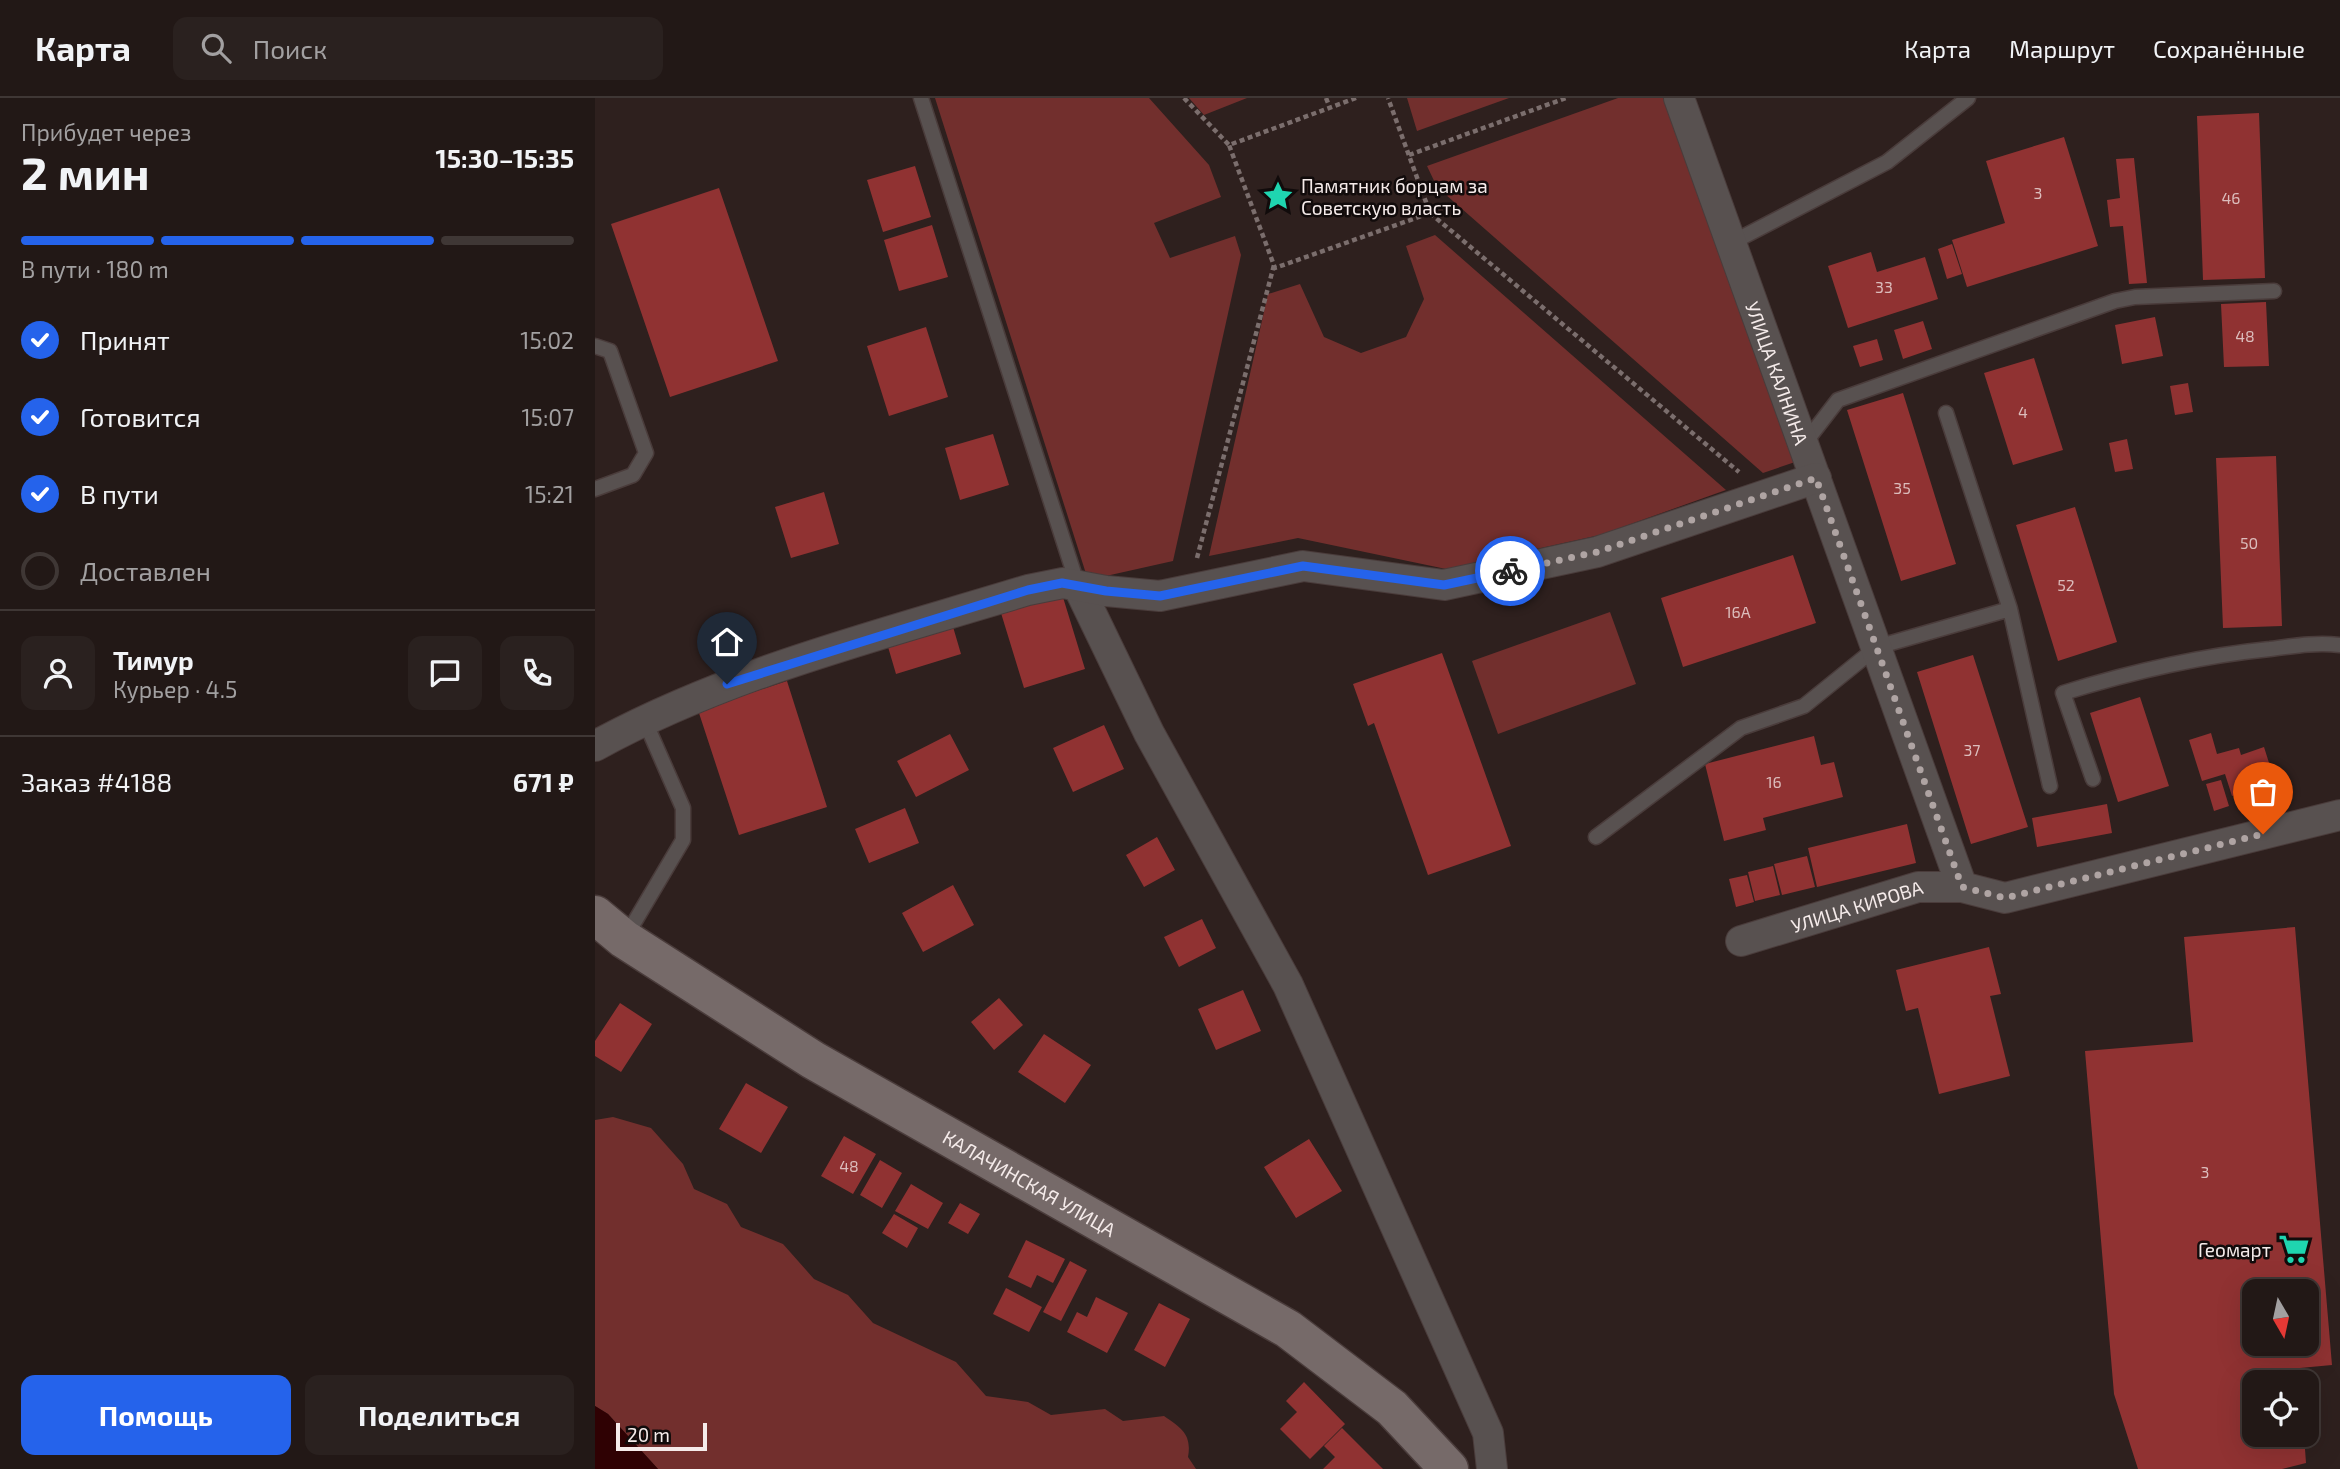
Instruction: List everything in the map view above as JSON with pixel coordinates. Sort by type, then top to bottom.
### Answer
[{"type":"main road","name":"КАЛАЧИНСКАЯ УЛИЦА","points":[[595,915],[624,939],[813,1060],[1288,1329],[1392,1408],[1449,1469]]},
{"type":"street","name":"УЛИЦА КАЛНИНА","points":[[1679,98],[1962,887]]},
{"type":"street","points":[[595,746],[643,719],[747,677],[1028,590],[1062,583],[1160,596],[1303,566],[1444,585],[1597,552],[1816,478]]},
{"type":"street","points":[[1078,586],[1149,733],[1288,985],[1488,1433],[1492,1469]]},
{"type":"street","name":"УЛИЦА КИРОВА","points":[[1741,941],[1918,887],[1962,887],[2005,898],[2340,815]]},
{"type":"lane","points":[[921,98],[1078,586]]},
{"type":"lane","points":[[1731,243],[1887,162],[1968,98]]},
{"type":"lane","points":[[1804,444],[1838,400],[2115,301],[2135,297],[2274,291]]},
{"type":"lane","points":[[595,346],[610,351],[646,453],[633,475],[595,489]]},
{"type":"lane","points":[[1946,413],[2010,609],[2050,786]]},
{"type":"lane","points":[[1596,837],[1741,728],[1804,706],[1877,648],[2010,609]]},
{"type":"lane","points":[[2093,779],[2063,693],[2130,672],[2235,653],[2324,643],[2340,645]]},
{"type":"lane","points":[[624,939],[683,839],[683,808],[643,719]]},
{"type":"path","points":[[1184,98],[1229,145],[1274,265],[1189,590]]},
{"type":"path","points":[[1326,98],[1330,108]]},
{"type":"path","points":[[1229,145],[1356,98]]},
{"type":"path","points":[[1388,98],[1430,213],[1766,495]]},
{"type":"path","points":[[1409,155],[1566,98]]},
{"type":"path","points":[[1274,265],[1275,268],[1430,213]]},
{"type":"shaded area","points":[[935,98],[1149,98],[1209,165],[1221,197],[1154,223],[1170,258],[1235,236],[1241,255],[1173,561],[1088,580]]},
{"type":"shaded area","points":[[1189,98],[1247,98],[1204,115]]},
{"type":"shaded area","points":[[1407,98],[1509,98],[1417,131]]},
{"type":"shaded area","points":[[1618,98],[1664,98],[1798,461],[1763,473],[1437,187],[1427,166]]},
{"type":"shaded area","points":[[1435,235],[1726,490],[1600,535],[1446,569],[1298,538],[1209,556],[1268,294],[1300,284],[1324,337],[1361,353],[1406,337],[1424,299],[1406,246]]},
{"type":"shaded area","points":[[1610,612],[1636,684],[1498,734],[1472,661]]},
{"type":"shaded area","points":[[613,1117],[651,1128],[683,1164],[694,1189],[727,1204],[741,1227],[783,1244],[814,1279],[848,1295],[873,1323],[956,1362],[986,1396],[1028,1402],[1051,1415],[1105,1409],[1123,1421],[1164,1416],[1184,1433],[1189,1449],[1188,1457],[1196,1469],[658,1469],[608,1414],[595,1406],[595,1120]]},
{"type":"shaded area","points":[[595,1406],[608,1414],[658,1469],[595,1469]]},
{"type":"building","points":[[2259,113],[2265,278],[2203,280],[2197,116]]},
{"type":"building","points":[[2064,137],[2098,246],[1967,287],[1952,240],[2005,223],[1986,161]]},
{"type":"building","points":[[2134,158],[2147,283],[2129,284],[2123,226],[2110,227],[2107,200],[2120,198],[2116,159]]},
{"type":"building","points":[[915,166],[931,217],[883,232],[867,180]]},
{"type":"building","points":[[719,188],[778,361],[670,397],[611,224]]},
{"type":"building","points":[[932,225],[948,277],[899,291],[884,240]]},
{"type":"building","points":[[1952,244],[1962,274],[1947,279],[1938,249]]},
{"type":"building","points":[[1871,252],[1877,272],[1925,257],[1938,299],[1848,328],[1828,266]]},
{"type":"building","points":[[2266,302],[2269,366],[2224,367],[2221,304]]},
{"type":"building","points":[[2155,317],[2163,356],[2122,364],[2115,325]]},
{"type":"building","points":[[1923,321],[1932,349],[1903,359],[1894,330]]},
{"type":"building","points":[[926,327],[948,397],[889,416],[867,346]]},
{"type":"building","points":[[1877,339],[1883,360],[1860,367],[1853,346]]},
{"type":"building","points":[[2034,358],[2063,450],[2013,465],[1984,373]]},
{"type":"building","points":[[2188,383],[2193,412],[2175,415],[2170,386]]},
{"type":"building","points":[[1903,393],[1956,564],[1901,581],[1847,410]]},
{"type":"building","points":[[993,434],[1009,485],[960,500],[945,448]]},
{"type":"building","points":[[2127,439],[2133,469],[2115,472],[2109,443]]},
{"type":"building","points":[[2276,456],[2282,626],[2223,628],[2216,458]]},
{"type":"building","points":[[824,492],[839,544],[791,558],[775,507]]},
{"type":"building","points":[[2075,507],[2117,642],[2058,661],[2016,525]]},
{"type":"building","points":[[1793,555],[1816,623],[1683,667],[1661,598]]},
{"type":"building","points":[[1062,594],[1085,669],[1024,688],[1001,613]]},
{"type":"building","points":[[951,620],[961,654],[896,674],[886,640]]},
{"type":"building","points":[[1442,653],[1511,846],[1428,875],[1374,723],[1368,726],[1353,684]]},
{"type":"building","points":[[1973,655],[2028,827],[1971,844],[1917,672]]},
{"type":"building","points":[[787,681],[827,807],[739,835],[698,710]]},
{"type":"building","points":[[2140,697],[2169,786],[2118,802],[2090,713]]},
{"type":"building","points":[[1104,725],[1124,769],[1073,792],[1053,748]]},
{"type":"building","points":[[2211,733],[2217,754],[2239,748],[2241,755],[2264,747],[2277,788],[2254,795],[2252,790],[2232,796],[2225,774],[2202,781],[2189,740]]},
{"type":"building","points":[[950,734],[969,770],[916,797],[897,761]]},
{"type":"building","points":[[1814,736],[1821,765],[1834,762],[1843,797],[1763,818],[1766,830],[1724,841],[1705,764]]},
{"type":"building","points":[[2221,780],[2229,806],[2214,811],[2206,784]]},
{"type":"building","points":[[2107,804],[2112,833],[2037,847],[2032,818]]},
{"type":"building","points":[[905,808],[919,843],[869,863],[855,829]]},
{"type":"building","points":[[1907,824],[1916,863],[1817,887],[1808,848]]},
{"type":"building","points":[[1157,837],[1175,870],[1144,887],[1126,855]]},
{"type":"building","points":[[1807,856],[1815,887],[1782,895],[1774,864]]},
{"type":"building","points":[[1773,866],[1780,895],[1755,901],[1748,872]]},
{"type":"building","points":[[1747,875],[1754,902],[1736,907],[1729,879]]},
{"type":"building","points":[[953,885],[974,925],[923,952],[902,913]]},
{"type":"building","points":[[1202,919],[1216,948],[1179,967],[1164,937]]},
{"type":"building","points":[[2295,927],[2332,1365],[2300,1370],[2242,1370],[2242,1447],[2305,1447],[2306,1463],[2282,1469],[2138,1469],[2114,1394],[2085,1051],[2193,1042],[2184,937]]},
{"type":"building","points":[[1989,947],[2001,994],[1990,996],[2010,1076],[1939,1094],[1918,1008],[1906,1011],[1896,970]]},
{"type":"building","points":[[1243,990],[1261,1031],[1216,1050],[1198,1009]]},
{"type":"building","points":[[999,998],[1023,1025],[994,1050],[971,1022]]},
{"type":"building","points":[[620,1003],[652,1024],[621,1072],[595,1056],[595,1041]]},
{"type":"building","points":[[1044,1034],[1091,1065],[1065,1103],[1018,1072]]},
{"type":"building","points":[[746,1083],[788,1107],[761,1153],[719,1129]]},
{"type":"building","points":[[844,1136],[876,1154],[853,1194],[821,1176]]},
{"type":"building","points":[[1309,1139],[1342,1191],[1296,1218],[1264,1167]]},
{"type":"building","points":[[880,1160],[902,1173],[882,1208],[860,1195]]},
{"type":"building","points":[[911,1184],[943,1203],[928,1229],[895,1211]]},
{"type":"building","points":[[960,1203],[980,1214],[968,1234],[948,1223]]},
{"type":"building","points":[[894,1214],[918,1228],[907,1248],[882,1233]]},
{"type":"building","points":[[1026,1240],[1065,1259],[1053,1283],[1037,1275],[1031,1288],[1008,1277]]},
{"type":"building","points":[[1070,1261],[1087,1270],[1061,1321],[1043,1312]]},
{"type":"building","points":[[1006,1288],[1042,1307],[1029,1332],[993,1314]]},
{"type":"building","points":[[1096,1297],[1128,1313],[1107,1353],[1067,1332],[1077,1312],[1087,1317]]},
{"type":"building","points":[[1159,1303],[1190,1319],[1165,1367],[1134,1350]]},
{"type":"building","points":[[1304,1382],[1345,1424],[1310,1459],[1280,1429],[1297,1412],[1286,1401]]},
{"type":"building","points":[[1342,1428],[1383,1469],[1323,1469],[1335,1457],[1324,1446]]},
{"type":"way so far","points":[[1510,571],[1597,552],[1816,478],[1962,887],[2005,898],[2263,834]]},
{"type":"place","name":"Памятник борцам за Советскую власть","points":[[1278,196]]},
{"type":"place","name":"Геомарт","points":[[2294,1249]]},
{"type":"route","points":[[727,684],[1028,590],[1062,583],[1106,591],[1160,596],[1303,566],[1444,585],[1510,571]]}]
